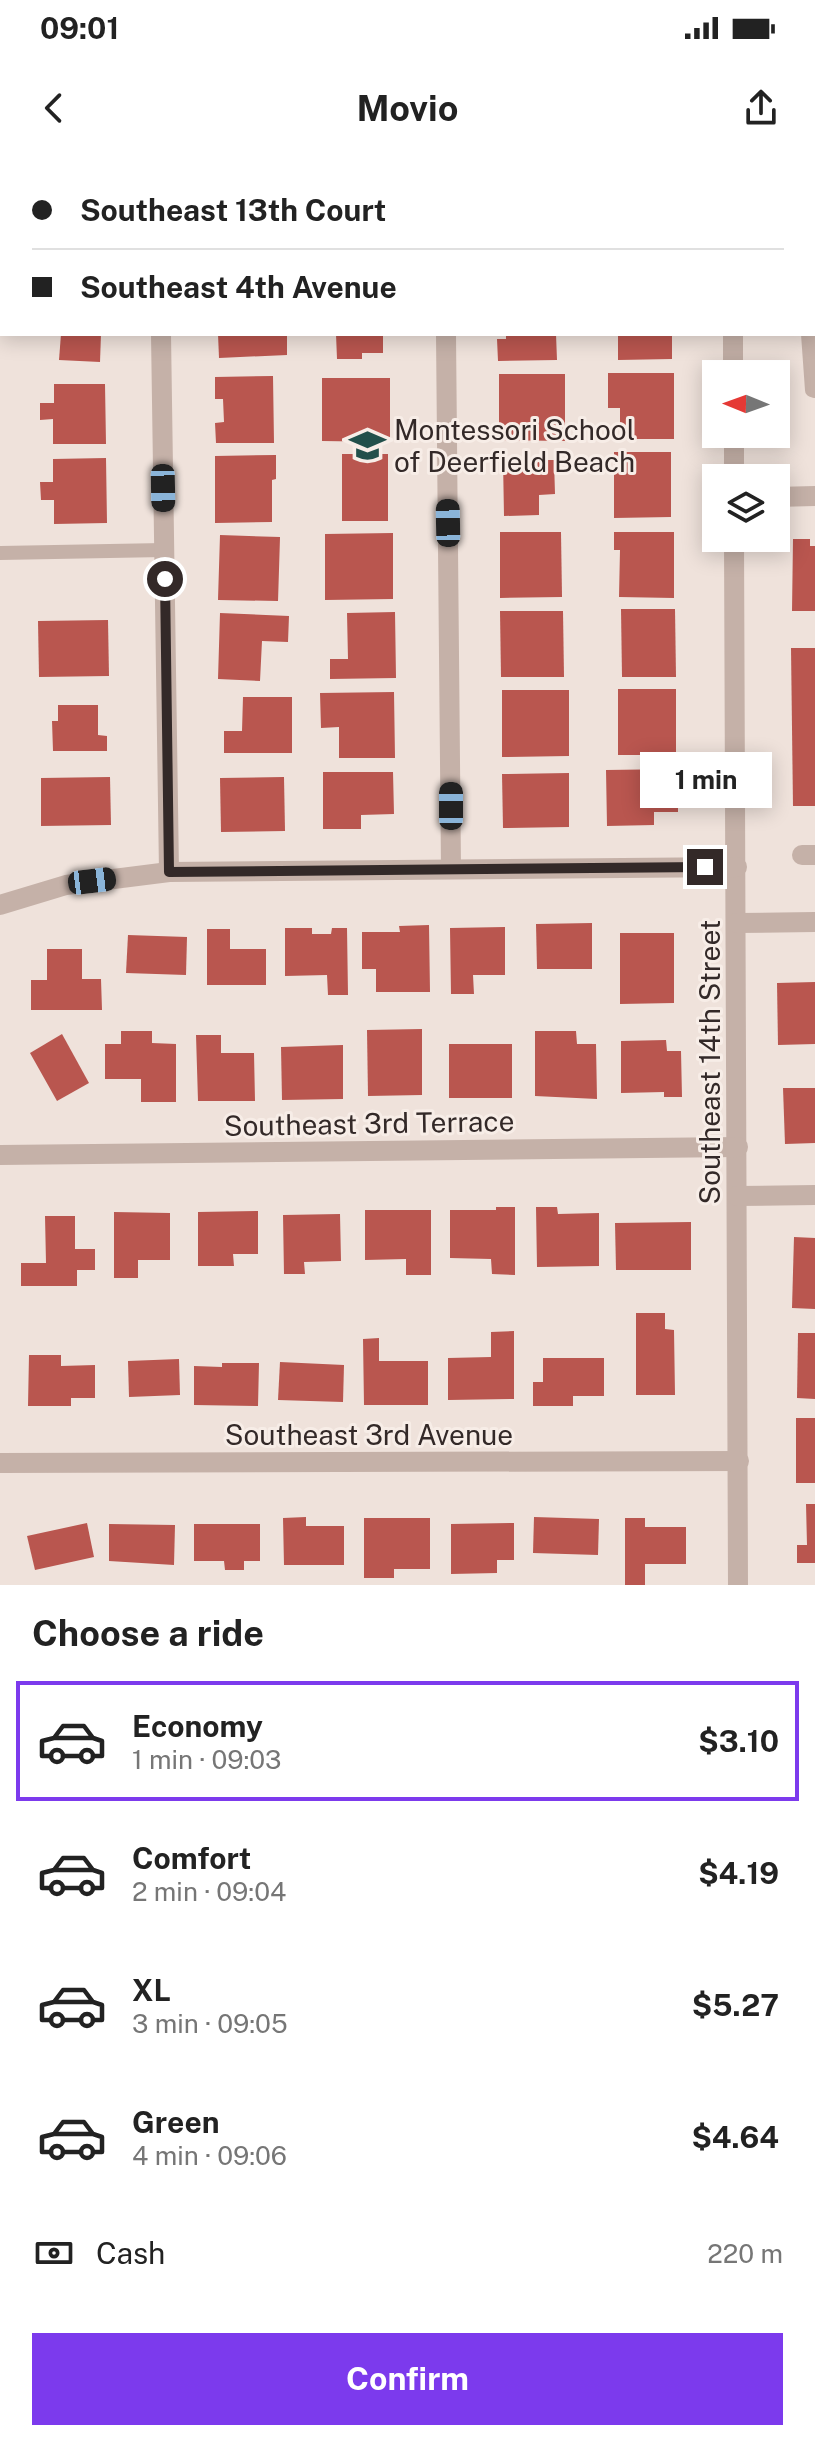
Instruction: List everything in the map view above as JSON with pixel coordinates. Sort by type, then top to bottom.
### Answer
[{"type":"street","points":[[161,336],[169,872]]},
{"type":"street","points":[[446,336],[451,869]]},
{"type":"street","points":[[733,336],[733,360]]},
{"type":"street","points":[[790,497],[815,496]]},
{"type":"street","name":"Southeast 14th Street","points":[[734,552],[738,1585]]},
{"type":"street","points":[[0,905],[66,885],[169,872],[737,867]]},
{"type":"street","points":[[737,923],[815,922]]},
{"type":"street","name":"Southeast 3rd Terrace","points":[[0,1155],[738,1147]]},
{"type":"street","points":[[737,1196],[815,1195]]},
{"type":"street","name":"Southeast 3rd Avenue","points":[[0,1463],[739,1461]]},
{"type":"lane","points":[[808,336],[812,390],[815,391]]},
{"type":"lane","points":[[0,553],[164,550]]},
{"type":"building","points":[[61,336],[101,336],[100,362],[59,360]]},
{"type":"building","points":[[218,336],[287,336],[287,355],[219,358]]},
{"type":"building","points":[[336,336],[383,336],[383,353],[362,353],[362,359],[337,359]]},
{"type":"building","points":[[506,336],[556,336],[557,360],[498,361],[497,339],[506,339]]},
{"type":"building","points":[[618,336],[672,336],[672,359],[618,360]]},
{"type":"building","points":[[608,373],[674,373],[674,439],[620,439],[620,408],[608,408]]},
{"type":"building","points":[[499,374],[565,374],[565,441],[499,440]]},
{"type":"building","points":[[273,376],[274,443],[216,443],[215,423],[224,422],[223,399],[215,399],[215,377]]},
{"type":"building","points":[[322,378],[390,378],[390,442],[322,441]]},
{"type":"building","points":[[54,384],[105,384],[106,444],[53,444],[53,419],[40,420],[40,403],[54,403]]},
{"type":"building","points":[[614,452],[671,452],[671,517],[614,518]]},
{"type":"building","points":[[342,454],[388,454],[388,521],[342,521]]},
{"type":"building","points":[[276,455],[276,479],[272,480],[272,522],[215,523],[215,456]]},
{"type":"building","points":[[106,458],[107,523],[54,524],[54,500],[41,500],[40,482],[53,482],[53,459]]},
{"type":"building","points":[[503,460],[554,460],[555,494],[539,495],[539,515],[504,516]]},
{"type":"building","points":[[500,532],[561,532],[562,597],[500,598]]},
{"type":"building","points":[[614,532],[674,532],[674,598],[619,597],[620,550],[614,550]]},
{"type":"building","points":[[393,533],[393,599],[325,600],[325,534]]},
{"type":"building","points":[[220,535],[280,537],[278,601],[218,600]]},
{"type":"building","points":[[793,539],[810,539],[810,546],[815,546],[815,611],[792,611]]},
{"type":"building","points":[[621,609],[675,609],[676,677],[622,677]]},
{"type":"building","points":[[500,611],[563,611],[564,677],[501,677]]},
{"type":"building","points":[[395,612],[396,678],[330,679],[330,659],[348,659],[347,613]]},
{"type":"building","points":[[220,613],[289,616],[288,642],[262,641],[260,681],[218,679]]},
{"type":"building","points":[[108,620],[109,676],[39,677],[38,621]]},
{"type":"building","points":[[791,648],[815,648],[815,806],[793,806]]},
{"type":"building","points":[[618,689],[676,689],[676,755],[618,755]]},
{"type":"building","points":[[502,690],[569,690],[569,756],[502,757]]},
{"type":"building","points":[[394,692],[395,758],[339,758],[339,727],[321,728],[320,693]]},
{"type":"building","points":[[243,697],[292,697],[292,753],[224,753],[224,731],[242,731]]},
{"type":"building","points":[[58,705],[98,705],[98,735],[107,736],[107,751],[53,751],[52,721],[58,721]]},
{"type":"building","points":[[678,769],[678,812],[654,812],[654,825],[607,826],[606,770]]},
{"type":"building","points":[[323,772],[393,772],[394,814],[361,815],[361,829],[323,829]]},
{"type":"building","points":[[569,773],[569,827],[503,828],[502,774]]},
{"type":"building","points":[[110,777],[111,825],[41,826],[41,778]]},
{"type":"building","points":[[284,777],[285,831],[221,832],[220,778]]},
{"type":"building","points":[[592,923],[592,969],[537,969],[536,924]]},
{"type":"building","points":[[429,925],[430,992],[376,992],[376,969],[362,969],[362,932],[400,932],[399,926]]},
{"type":"building","points":[[505,927],[505,975],[473,975],[474,994],[451,994],[450,928]]},
{"type":"building","points":[[285,928],[312,928],[312,934],[331,934],[332,928],[347,928],[348,995],[328,995],[327,975],[285,976]]},
{"type":"building","points":[[207,929],[230,929],[230,949],[266,949],[266,985],[207,985]]},
{"type":"building","points":[[620,933],[674,933],[674,1003],[620,1004]]},
{"type":"building","points":[[128,935],[187,937],[186,975],[126,973]]},
{"type":"building","points":[[47,949],[82,949],[82,979],[101,979],[102,1010],[31,1010],[31,980],[47,980]]},
{"type":"building","points":[[815,982],[815,1044],[778,1045],[777,983]]},
{"type":"building","points":[[422,1029],[422,1095],[368,1096],[367,1030]]},
{"type":"building","points":[[121,1031],[152,1031],[152,1043],[176,1044],[176,1102],[141,1102],[141,1079],[105,1079],[105,1044],[121,1044]]},
{"type":"building","points":[[535,1031],[576,1031],[577,1044],[596,1044],[597,1099],[535,1096]]},
{"type":"building","points":[[62,1034],[89,1083],[57,1101],[30,1053]]},
{"type":"building","points":[[196,1035],[221,1035],[221,1053],[254,1053],[255,1101],[198,1101]]},
{"type":"building","points":[[666,1040],[667,1051],[681,1051],[682,1097],[664,1097],[664,1092],[621,1093],[621,1041]]},
{"type":"building","points":[[449,1044],[512,1044],[512,1098],[449,1098]]},
{"type":"building","points":[[343,1045],[343,1099],[282,1100],[281,1047]]},
{"type":"building","points":[[783,1088],[815,1088],[815,1143],[785,1144]]},
{"type":"building","points":[[496,1207],[515,1207],[515,1275],[492,1274],[491,1259],[450,1258],[450,1210],[496,1210]]},
{"type":"building","points":[[536,1207],[557,1207],[558,1214],[599,1213],[599,1266],[537,1267]]},
{"type":"building","points":[[365,1210],[431,1210],[431,1275],[406,1275],[406,1259],[365,1260]]},
{"type":"building","points":[[258,1211],[258,1254],[233,1254],[234,1266],[198,1266],[198,1212]]},
{"type":"building","points":[[114,1212],[170,1213],[170,1260],[138,1260],[138,1278],[114,1278]]},
{"type":"building","points":[[340,1214],[341,1261],[304,1262],[305,1274],[284,1274],[283,1215]]},
{"type":"building","points":[[45,1216],[75,1216],[75,1249],[95,1249],[95,1270],[77,1270],[77,1286],[21,1286],[21,1263],[46,1263]]},
{"type":"building","points":[[691,1222],[691,1270],[616,1270],[615,1223]]},
{"type":"building","points":[[794,1237],[815,1238],[815,1309],[792,1308]]},
{"type":"building","points":[[636,1313],[665,1313],[665,1329],[674,1330],[675,1395],[636,1395]]},
{"type":"building","points":[[514,1331],[514,1399],[448,1400],[448,1358],[491,1357],[491,1332]]},
{"type":"building","points":[[798,1333],[815,1333],[815,1399],[797,1398]]},
{"type":"building","points":[[379,1338],[379,1361],[428,1361],[428,1405],[364,1405],[363,1339]]},
{"type":"building","points":[[29,1355],[61,1355],[61,1366],[95,1365],[95,1398],[71,1398],[71,1406],[28,1406]]},
{"type":"building","points":[[543,1358],[604,1358],[604,1396],[573,1396],[573,1406],[533,1406],[533,1382],[543,1382]]},
{"type":"building","points":[[179,1359],[180,1395],[129,1397],[128,1361]]},
{"type":"building","points":[[280,1362],[344,1365],[343,1402],[278,1400]]},
{"type":"building","points":[[222,1363],[259,1363],[258,1406],[194,1405],[194,1366],[222,1367]]},
{"type":"building","points":[[796,1418],[815,1418],[815,1483],[796,1483]]},
{"type":"building","points":[[806,1504],[815,1504],[815,1563],[797,1563],[797,1545],[807,1545]]},
{"type":"building","points":[[306,1517],[306,1526],[344,1526],[344,1565],[284,1565],[283,1518]]},
{"type":"building","points":[[534,1517],[599,1519],[598,1555],[533,1553]]},
{"type":"building","points":[[364,1518],[430,1518],[430,1569],[394,1569],[394,1578],[364,1578]]},
{"type":"building","points":[[625,1518],[645,1518],[645,1527],[686,1527],[686,1564],[645,1564],[645,1585],[625,1585]]},
{"type":"building","points":[[87,1523],[94,1557],[35,1570],[27,1536]]},
{"type":"building","points":[[514,1523],[514,1560],[497,1560],[497,1573],[451,1574],[451,1524]]},
{"type":"building","points":[[109,1524],[175,1525],[174,1565],[109,1561]]},
{"type":"building","points":[[194,1524],[260,1524],[260,1561],[244,1561],[244,1570],[225,1570],[224,1561],[194,1561]]},
{"type":"place","name":"Montessori School of Deerfield Beach","points":[[368,445]]},
{"type":"route","points":[[165,579],[169,872],[705,867]]}]
